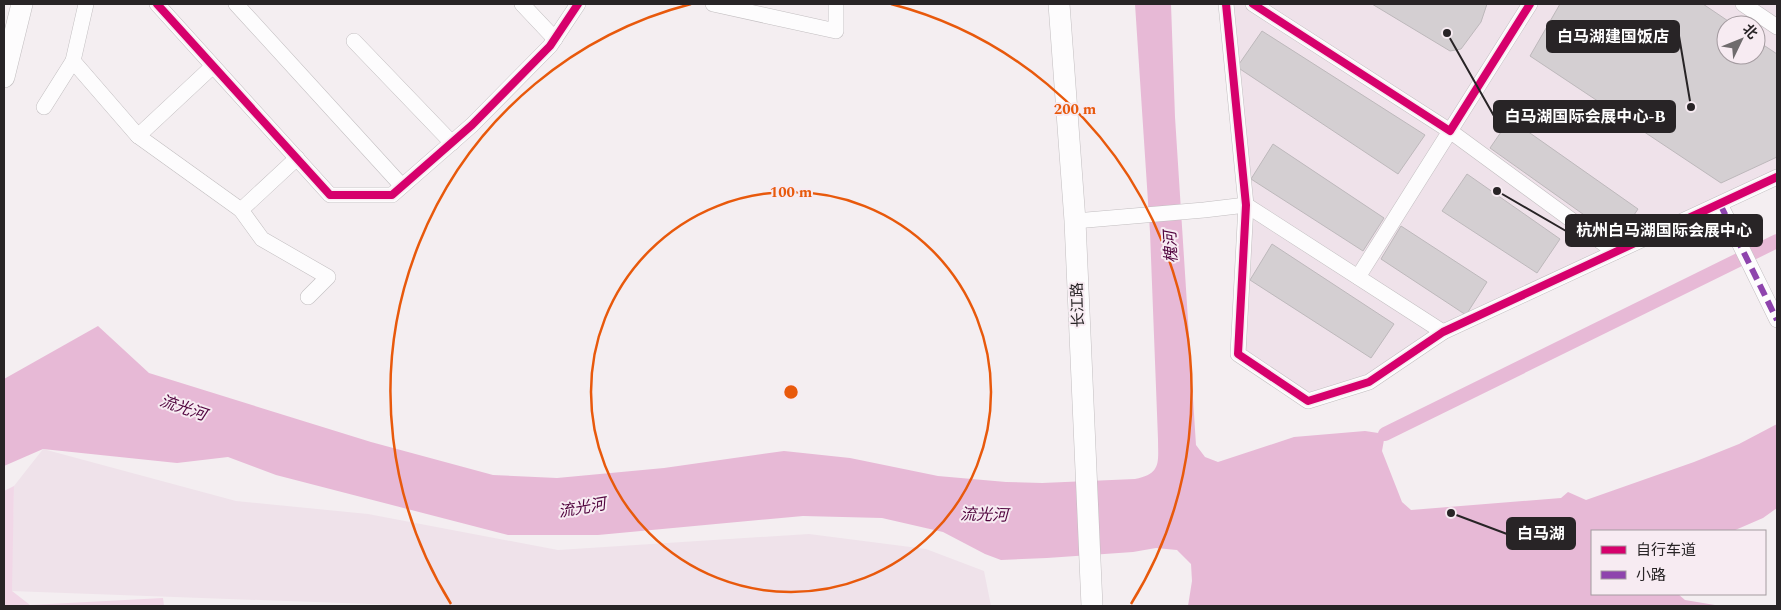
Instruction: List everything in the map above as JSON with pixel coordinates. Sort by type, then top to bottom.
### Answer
[{"type":"main road","points":[[4,76],[22,4]]},
{"type":"main road","name":"长江路","points":[[1059,4],[1075,221],[1092,606]]},
{"type":"street","points":[[44,106],[73,61],[86,4]]},
{"type":"street","points":[[157,4],[330,195],[392,195],[485,112],[550,46],[578,4]]},
{"type":"street","points":[[236,4],[402,186]]},
{"type":"street","points":[[522,4],[555,39]]},
{"type":"street","points":[[713,4],[836,31],[836,4]]},
{"type":"street","points":[[1226,4],[1246,205],[1238,354],[1308,402],[1369,382],[1443,332],[1777,177]]},
{"type":"street","points":[[1253,4],[1450,131],[1615,252]]},
{"type":"street","points":[[1358,277],[1530,4]]},
{"type":"street","points":[[1743,4],[1777,27]]},
{"type":"street","points":[[354,41],[452,143]]},
{"type":"street","points":[[73,61],[138,136],[241,210],[262,239],[328,277],[308,297]]},
{"type":"street","points":[[138,136],[213,66]]},
{"type":"street","points":[[241,210],[297,158]]},
{"type":"street","points":[[1720,204],[1777,320]]},
{"type":"street","points":[[1075,221],[1246,205],[1443,332]]},
{"type":"shaded area","points":[[1226,4],[1777,4],[1777,177],[1443,332],[1369,382],[1308,401],[1238,354],[1246,205]]},
{"type":"shaded area","points":[[43,449],[236,501],[368,514],[558,550],[809,534],[926,549],[984,571],[991,606],[424,606],[11,591],[14,486]]},
{"type":"shaded area","points":[[14,486],[12,591],[30,605],[163,598],[164,606],[4,606],[4,491]]},
{"type":"water","points":[[1135,4],[1171,4],[1175,117],[1196,445],[1205,457],[1218,462],[1294,437],[1365,431],[1385,434],[1382,451],[1402,502],[1411,510],[1561,498],[1568,492],[1586,500],[1694,462],[1739,444],[1777,424],[1777,508],[1763,518],[1735,530],[1591,530],[1591,595],[1679,595],[1685,600],[1721,606],[1188,606],[1192,581],[1191,564],[1177,550],[1156,548],[1133,552],[1001,560],[985,554],[943,532],[882,518],[803,516],[598,535],[508,535],[276,475],[228,457],[177,463],[43,449],[4,466],[4,379],[98,326],[149,373],[371,442],[493,475],[557,478],[664,468],[784,451],[850,458],[938,476],[1006,482],[1042,483],[1135,479],[1150,474],[1157,466],[1158,460],[1150,232]]},
{"type":"building","points":[[1372,4],[1487,4],[1481,22],[1461,49],[1450,51]]},
{"type":"building","points":[[1560,4],[1703,4],[1719,15],[1716,15],[1716,65],[1766,65],[1766,47],[1777,54],[1777,157],[1721,183],[1530,56]]},
{"type":"building","points":[[1262,31],[1425,135],[1398,174],[1237,67]]},
{"type":"building","points":[[1510,119],[1638,209],[1618,239],[1490,148]]},
{"type":"building","points":[[1273,144],[1384,218],[1363,251],[1251,179]]},
{"type":"building","points":[[1467,174],[1560,239],[1537,273],[1442,211]]},
{"type":"building","points":[[1401,226],[1487,282],[1466,315],[1381,259]]},
{"type":"building","points":[[1272,244],[1394,324],[1371,358],[1250,280]]},
{"type":"waterway","points":[[1385,434],[1777,241]]},
{"type":"marked path","points":[[1720,204],[1777,320]]},
{"type":"cycle path","points":[[157,4],[330,195],[392,195],[472,125],[550,46],[578,4]]},
{"type":"cycle path","points":[[1226,4],[1246,205],[1238,354],[1308,401],[1369,382],[1443,332],[1777,177]]},
{"type":"cycle path","points":[[1253,4],[1450,131],[1530,4]]},
{"type":"place","name":"白马湖国际会展中心-B","points":[[1447,33]]},
{"type":"place","name":"白马湖建国饭店","points":[[1691,107]]},
{"type":"place","name":"杭州白马湖国际会展中心","points":[[1497,191]]},
{"type":"place","name":"白马湖","points":[[1451,513]]},
{"type":"water label","name":"槐河","points":[[1171,247]]},
{"type":"water label","name":"流光河","points":[[183,408]]},
{"type":"water label","name":"流光河","points":[[582,508]]},
{"type":"water label","name":"流光河","points":[[984,515]]}]
